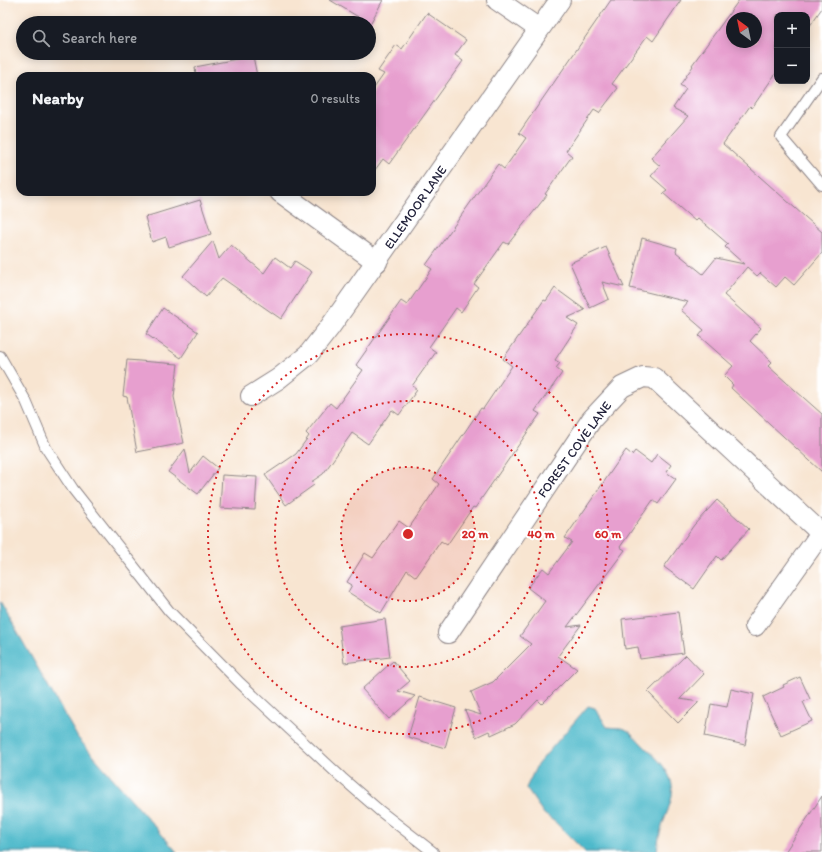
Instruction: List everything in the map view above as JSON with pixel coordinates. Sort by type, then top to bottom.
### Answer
[{"type":"street","points":[[497,0],[539,29]]},
{"type":"street","name":"ELLEMOOR LANE","points":[[251,396],[278,379],[308,355],[330,327],[560,0]]},
{"type":"street","points":[[286,196],[377,262]]},
{"type":"street","name":"FOREST COVE LANE","points":[[448,633],[592,419],[622,387],[643,377],[654,378],[822,533]]},
{"type":"street","points":[[755,626],[822,533]]},
{"type":"lane","points":[[822,78],[781,137],[822,185]]},
{"type":"lane","points":[[0,356],[26,401],[46,448],[73,489],[169,611],[240,683],[342,778],[380,811],[434,852]]},
{"type":"water","points":[[0,602],[78,738],[177,852],[0,852]]},
{"type":"water","points":[[588,706],[595,708],[607,727],[623,728],[631,733],[662,765],[670,777],[672,788],[671,799],[659,836],[657,852],[585,852],[555,822],[544,814],[526,788],[537,765]]},
{"type":"building","points":[[330,0],[383,0],[374,16],[357,16]]},
{"type":"building","points":[[611,0],[681,0],[653,41],[647,36],[612,84],[618,88],[599,113],[594,110],[566,151],[572,156],[545,194],[547,195],[508,244],[504,242],[474,284],[478,287],[461,312],[456,308],[429,347],[436,352],[412,386],[417,390],[399,415],[392,410],[368,444],[352,433],[323,474],[311,482],[314,485],[286,505],[265,475],[296,454],[309,436],[306,433],[330,403],[336,408],[363,370],[356,365],[401,301],[407,305],[432,269],[426,265],[498,164],[504,169],[526,138],[519,133]]},
{"type":"building","points":[[739,0],[822,0],[822,8],[810,26],[810,12],[774,12],[774,76],[752,108],[750,106],[723,144],[822,232],[822,253],[794,285],[785,277],[776,287],[760,273],[757,276],[747,267],[724,295],[761,328],[750,341],[772,362],[768,366],[822,414],[822,472],[731,388],[733,385],[724,376],[733,366],[699,336],[704,330],[681,310],[688,302],[630,288],[642,238],[677,248],[676,252],[703,274],[716,258],[744,264],[725,247],[728,244],[698,218],[695,221],[663,193],[667,190],[651,176],[660,166],[651,158],[688,116],[673,108],[686,89],[680,85],[693,66],[692,65],[726,18],[726,48],[762,48],[762,12],[730,12]]},
{"type":"building","points":[[427,13],[466,40],[455,55],[463,61],[389,164],[383,159],[376,169],[376,85],[384,74],[378,71],[396,45],[402,49]]},
{"type":"building","points":[[232,60],[254,60],[256,72],[196,72],[195,67]]},
{"type":"building","points":[[200,200],[211,234],[169,247],[166,237],[152,242],[145,217]]},
{"type":"building","points":[[213,241],[219,259],[231,245],[264,273],[275,257],[290,268],[295,261],[312,272],[281,319],[222,278],[206,297],[183,276]]},
{"type":"building","points":[[606,247],[624,287],[602,282],[609,299],[590,308],[570,263]]},
{"type":"building","points":[[555,288],[585,310],[567,318],[578,325],[555,360],[560,363],[556,368],[562,373],[535,411],[540,414],[475,508],[473,507],[447,545],[441,541],[416,577],[407,570],[381,613],[348,592],[352,585],[347,582],[365,553],[373,558],[399,521],[409,528],[439,484],[433,479],[481,408],[483,409],[512,366],[503,359],[544,300],[546,301]]},
{"type":"building","points":[[163,308],[198,332],[181,358],[146,334]]},
{"type":"building","points":[[127,360],[178,364],[174,397],[184,443],[137,452],[127,397],[123,396]]},
{"type":"building","points":[[185,449],[190,473],[203,456],[218,468],[198,494],[168,472]]},
{"type":"building","points":[[626,450],[632,455],[635,451],[651,463],[657,454],[671,465],[666,472],[676,479],[658,504],[653,500],[620,547],[625,550],[567,627],[581,625],[558,656],[577,669],[542,704],[538,700],[515,724],[491,735],[489,731],[476,737],[465,710],[481,715],[471,692],[493,682],[531,644],[520,636],[545,601],[528,588],[543,568],[549,573],[572,542],[565,538]]},
{"type":"building","points":[[222,475],[257,477],[255,510],[220,508]]},
{"type":"building","points":[[717,500],[749,529],[721,560],[717,556],[694,589],[664,567],[694,525]]},
{"type":"building","points":[[678,612],[684,653],[640,659],[638,647],[625,649],[622,619]]},
{"type":"building","points":[[385,619],[390,657],[344,663],[339,626]]},
{"type":"building","points":[[686,655],[704,674],[680,699],[699,702],[678,723],[648,692]]},
{"type":"building","points":[[393,661],[410,681],[398,691],[415,696],[389,719],[362,689]]},
{"type":"building","points":[[800,677],[810,699],[803,702],[812,721],[781,735],[763,697]]},
{"type":"building","points":[[731,689],[754,694],[745,745],[705,736],[711,704],[727,707]]},
{"type":"building","points":[[420,697],[456,708],[445,748],[408,737]]},
{"type":"building","points":[[822,796],[822,852],[785,852]]}]
